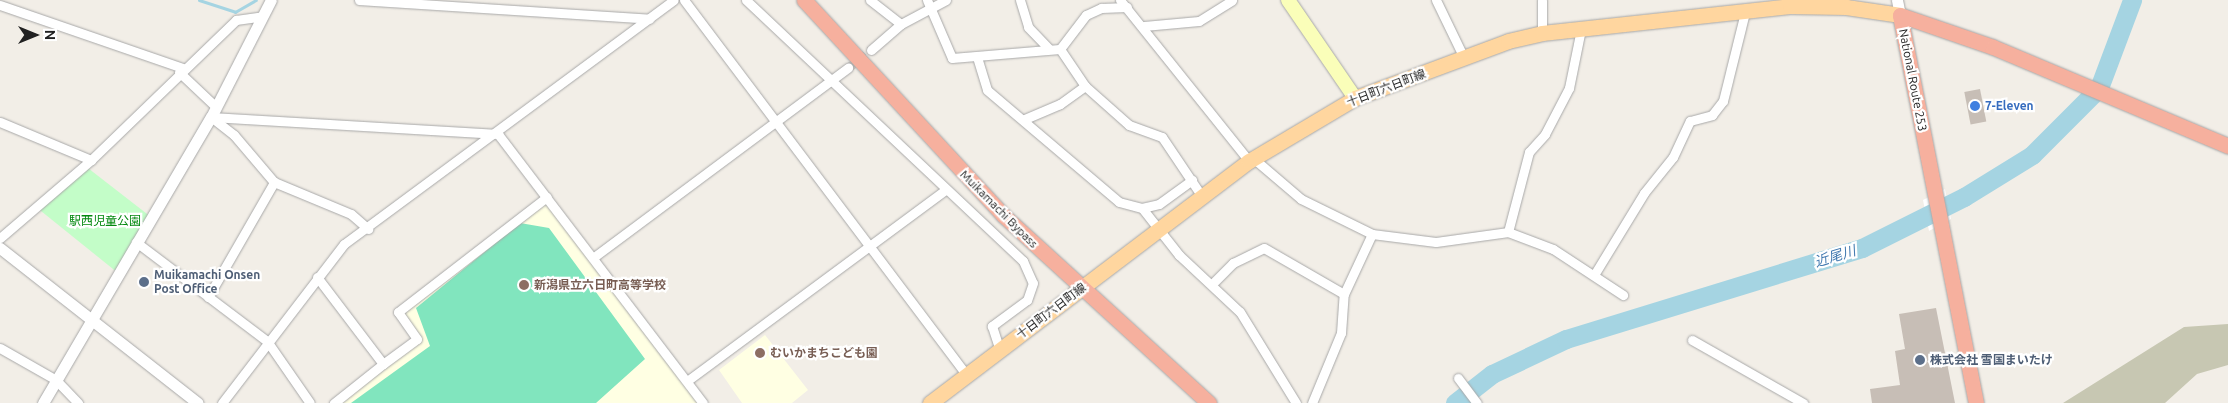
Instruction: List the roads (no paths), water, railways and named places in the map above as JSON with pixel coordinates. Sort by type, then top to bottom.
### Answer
[{"type":"highway","name":"Muikamachi Bypass","points":[[804,0],[989,201],[1081,288],[1209,403]]},
{"type":"highway","name":"National Route 253","points":[[1976,403],[1900,16],[1993,47],[2104,92],[2228,146]]},
{"type":"main road","points":[[1288,0],[1356,98]]},
{"type":"main road","name":"十日町六日町線","points":[[930,403],[1251,160],[1356,98],[1464,58],[1542,33],[1752,8],[1846,7],[1900,16]]},
{"type":"street","points":[[43,403],[90,318],[213,112],[271,0]]},
{"type":"street","points":[[359,0],[649,19]]},
{"type":"street","points":[[222,403],[267,341],[344,244],[368,229],[498,134],[674,0]]},
{"type":"street","points":[[684,0],[968,375]]},
{"type":"street","points":[[746,0],[831,78],[945,190],[1023,261],[1033,283],[1027,300],[992,326],[1000,350]]},
{"type":"street","points":[[870,0],[901,24]]},
{"type":"street","points":[[871,50],[929,3],[946,0]]},
{"type":"street","points":[[1020,0],[1028,27],[1049,48]]},
{"type":"street","points":[[1144,26],[1198,21],[1232,0]]},
{"type":"street","points":[[1436,0],[1464,58]]},
{"type":"street","points":[[1542,0],[1542,33]]},
{"type":"street","points":[[1897,0],[1900,16]]},
{"type":"street","points":[[929,3],[952,58],[1060,48]]},
{"type":"street","points":[[1060,48],[1086,15],[1101,8],[1123,3],[1144,26],[1251,160],[1301,199],[1372,234],[1436,242],[1508,232],[1553,249],[1594,275],[1622,296]]},
{"type":"street","points":[[0,4],[181,70],[213,112],[274,182],[351,214],[368,229]]},
{"type":"street","points":[[1594,275],[1644,193],[1673,157],[1690,121],[1712,115],[1723,100],[1752,8]]},
{"type":"street","points":[[0,238],[91,160],[181,70],[236,20],[263,16]]},
{"type":"street","points":[[1508,232],[1529,152],[1545,134],[1568,88],[1581,29]]},
{"type":"street","points":[[1060,48],[1085,86],[1129,125],[1162,137],[1203,198]]},
{"type":"street","points":[[977,56],[988,90],[1024,119],[1118,202],[1142,208],[1159,204],[1192,180]]},
{"type":"street","points":[[594,257],[831,78],[848,68]]},
{"type":"street","points":[[1024,119],[1060,104],[1085,86]]},
{"type":"street","points":[[213,112],[498,134],[594,257],[703,403]]},
{"type":"street","points":[[0,122],[91,160]]},
{"type":"street","points":[[208,297],[274,182]]},
{"type":"street","points":[[687,381],[945,190]]},
{"type":"street","points":[[334,403],[417,339],[398,312],[547,197]]},
{"type":"street","points":[[1142,208],[1159,230],[1240,312],[1296,403]]},
{"type":"street","points":[[1312,403],[1341,333],[1344,294],[1372,234]]},
{"type":"street","points":[[136,242],[267,341],[310,403]]},
{"type":"street","points":[[0,248],[198,403]]},
{"type":"street","points":[[1212,284],[1233,263],[1264,248],[1344,294]]},
{"type":"street","points":[[318,277],[383,364]]},
{"type":"street","points":[[1692,340],[1803,403]]},
{"type":"street","points":[[0,348],[56,380],[78,403]]},
{"type":"street","points":[[1458,378],[1477,403]]},
{"type":"waterway","points":[[199,0],[235,12],[256,0]]},
{"type":"waterway","name":"近尾川","points":[[1455,403],[1492,374],[1566,339],[1862,248],[1964,197],[2032,155],[2099,88],[2132,0]]},
{"type":"tunnel","points":[[848,68],[871,50]]},
{"type":"place","name":"7-Eleven","points":[[1975,106]]},
{"type":"place","name":"Muikamachi Onsen Post Office","points":[[144,282]]},
{"type":"place","name":"新潟県立六日町高等学校","points":[[524,285]]},
{"type":"place","name":"むいかまちこども園","points":[[760,353]]},
{"type":"place","name":"株式会社 雪国まいたけ","points":[[1920,360]]},
{"type":"park label","name":"駅西児童公園","points":[[105,221]]}]
